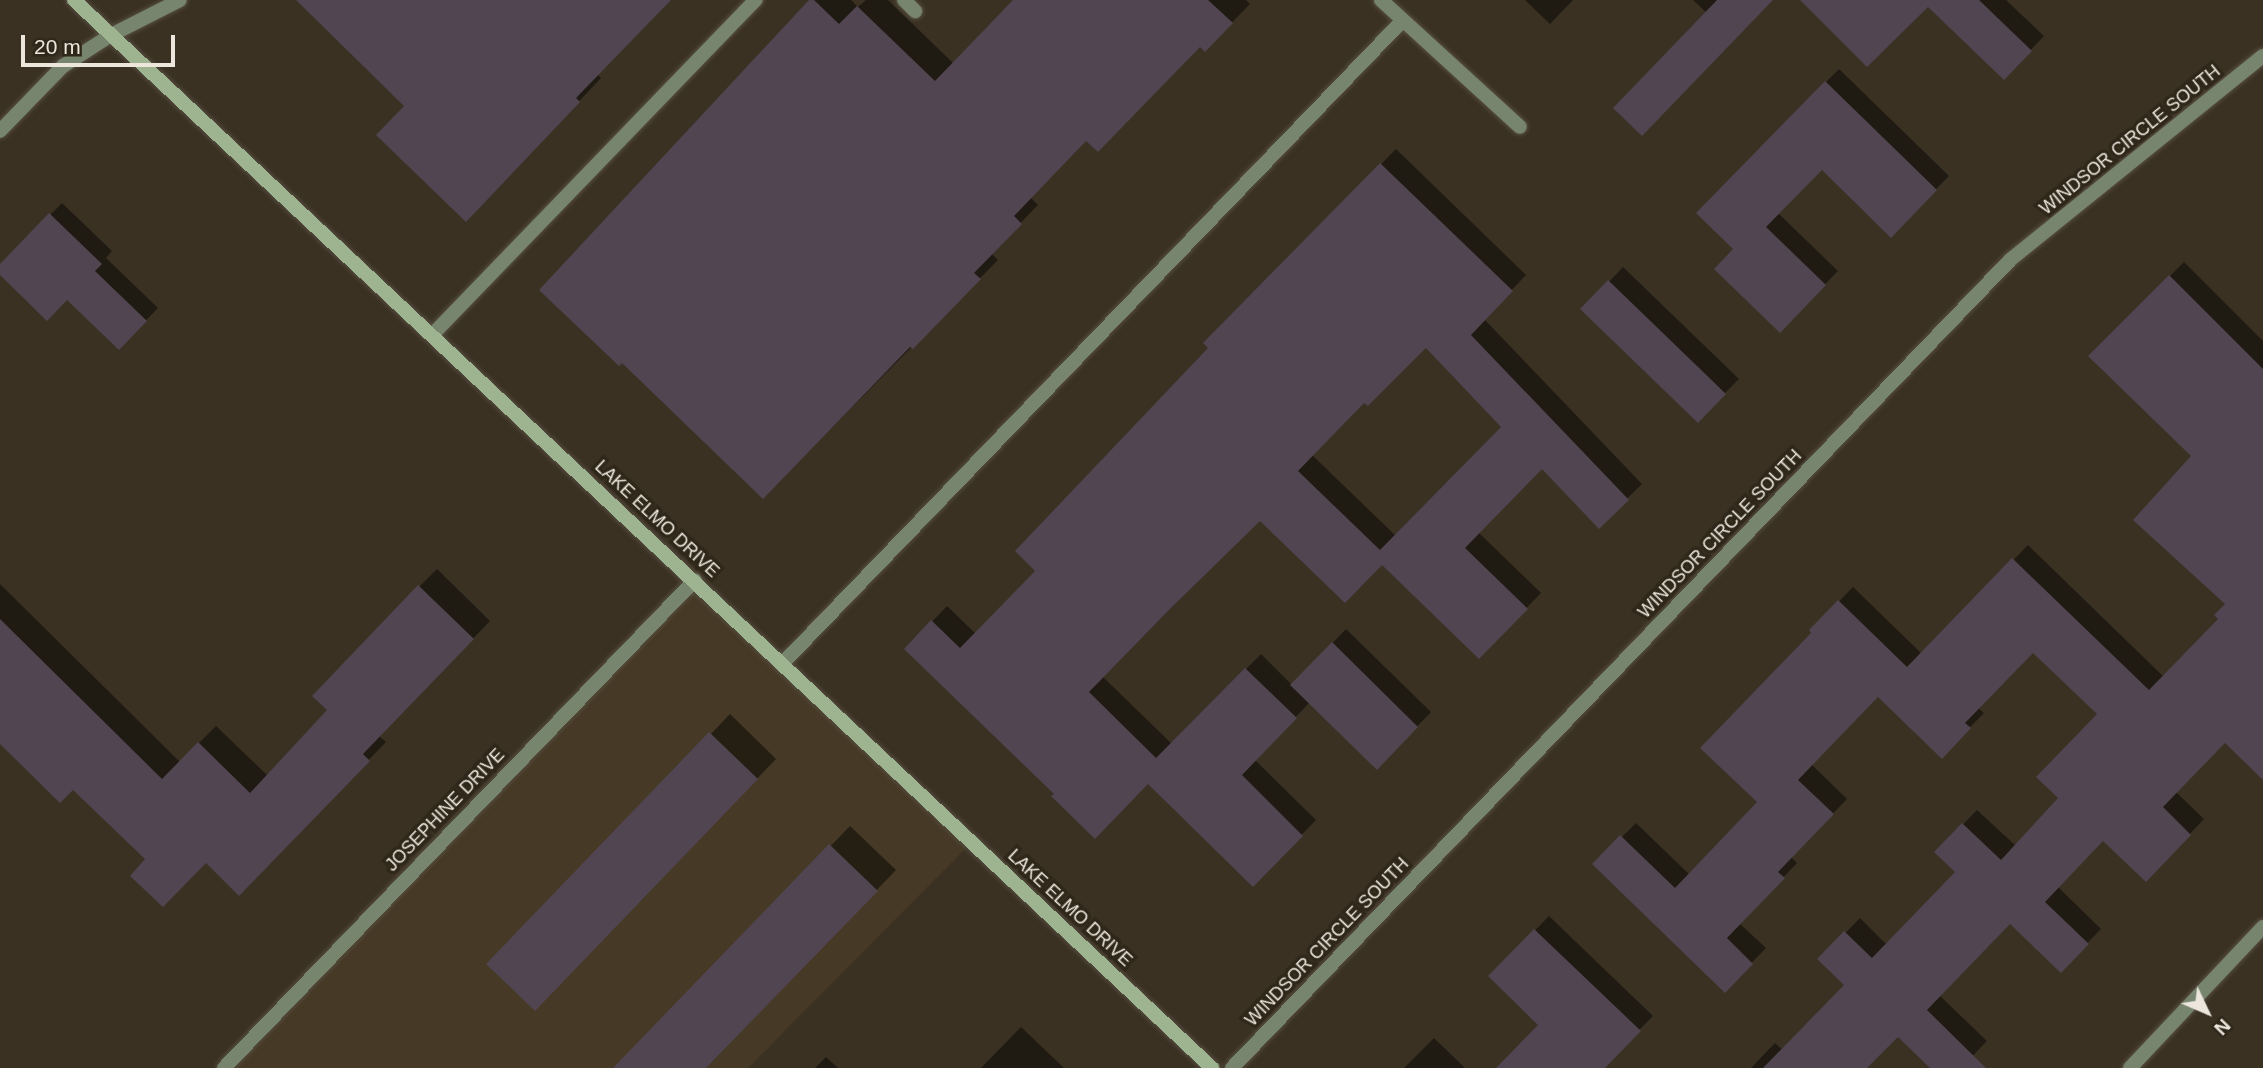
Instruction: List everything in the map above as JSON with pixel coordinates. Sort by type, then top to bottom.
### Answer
[{"type":"main road","name":"LAKE ELMO DRIVE","points":[[74,0],[1212,1068]]},
{"type":"street","points":[[0,131],[63,66],[111,35],[180,0]]},
{"type":"street","points":[[432,335],[756,0]]},
{"type":"street","points":[[904,0],[915,11]]},
{"type":"street","points":[[1381,0],[1520,127]]},
{"type":"street","points":[[782,663],[1403,20]]},
{"type":"street","name":"WINDSOR CIRCLE SOUTH","points":[[1232,1068],[2010,260],[2263,56]]},
{"type":"street","name":"JOSEPHINE DRIVE","points":[[224,1068],[695,580]]},
{"type":"street","points":[[2130,1068],[2263,927]]},
{"type":"shaded area","points":[[695,580],[972,842],[748,1068],[224,1068]]},
{"type":"building","points":[[296,0],[671,0],[576,98],[580,102],[466,222],[376,135],[404,106]]},
{"type":"building","points":[[809,0],[814,0],[839,24],[857,6],[935,81],[1013,0],[1208,0],[1233,23],[1205,52],[1200,47],[1098,152],[1086,141],[1014,216],[1022,224],[974,273],[981,279],[913,349],[910,347],[763,499],[622,363],[619,366],[539,290]]},
{"type":"building","points":[[1717,0],[1773,0],[1642,136],[1613,108]]},
{"type":"building","points":[[1800,0],[1979,0],[2032,51],[2004,80],[1928,7],[1867,67]]},
{"type":"building","points":[[1825,81],[1937,190],[1891,238],[1822,170],[1766,227],[1826,285],[1780,333],[1714,269],[1733,249],[1696,213]]},
{"type":"building","points":[[1380,163],[1513,291],[1471,335],[1629,500],[1599,529],[1542,469],[1465,548],[1528,609],[1479,659],[1382,565],[1345,603],[1260,521],[1089,692],[1156,758],[1245,668],[1297,718],[1242,775],[1303,836],[1253,887],[1148,784],[1095,839],[1051,796],[1054,794],[904,649],[931,620],[960,648],[1035,571],[1015,551],[1208,348],[1203,343]],"holes":[[[1426,348],[1501,427],[1380,550],[1298,471],[1364,403],[1368,406]]]},
{"type":"building","points":[[49,213],[102,264],[95,271],[147,321],[119,350],[67,300],[47,321],[0,275],[0,264]]},
{"type":"building","points":[[2169,275],[2263,369],[2263,780],[2225,743],[2163,807],[2191,835],[2146,882],[2103,841],[2045,902],[2089,944],[2061,973],[2010,924],[1927,1010],[1986,1068],[1930,1068],[1898,1037],[1867,1068],[1763,1068],[1844,985],[1817,959],[1844,931],[1872,958],[1955,872],[1934,852],[1962,823],[2001,860],[2058,798],[2036,777],[2097,714],[2033,653],[1965,723],[1971,728],[1942,759],[1878,697],[1798,780],[1834,814],[1778,872],[1785,878],[1727,938],[1753,964],[1725,993],[1592,864],[1620,835],[1675,888],[1757,802],[1700,748],[1811,633],[1809,630],[1838,600],[1907,667],[2012,558],[2149,690],[2218,619],[2214,615],[2225,604],[2133,520],[2191,456],[2088,356]]},
{"type":"building","points":[[1608,280],[1726,394],[1698,423],[1580,309]]},
{"type":"building","points":[[418,585],[474,639],[363,754],[370,761],[239,896],[206,863],[163,907],[130,876],[145,859],[73,790],[60,803],[0,744],[0,619],[162,779],[198,742],[250,793],[327,710],[312,696]]},
{"type":"building","points":[[1332,642],[1418,727],[1377,770],[1290,685]]},
{"type":"building","points":[[709,732],[758,779],[535,1011],[486,964]]},
{"type":"building","points":[[829,844],[878,891],[706,1068],[613,1068]]},
{"type":"building","points":[[1534,929],[1641,1031],[1605,1068],[1496,1068],[1538,1025],[1488,976]]}]
